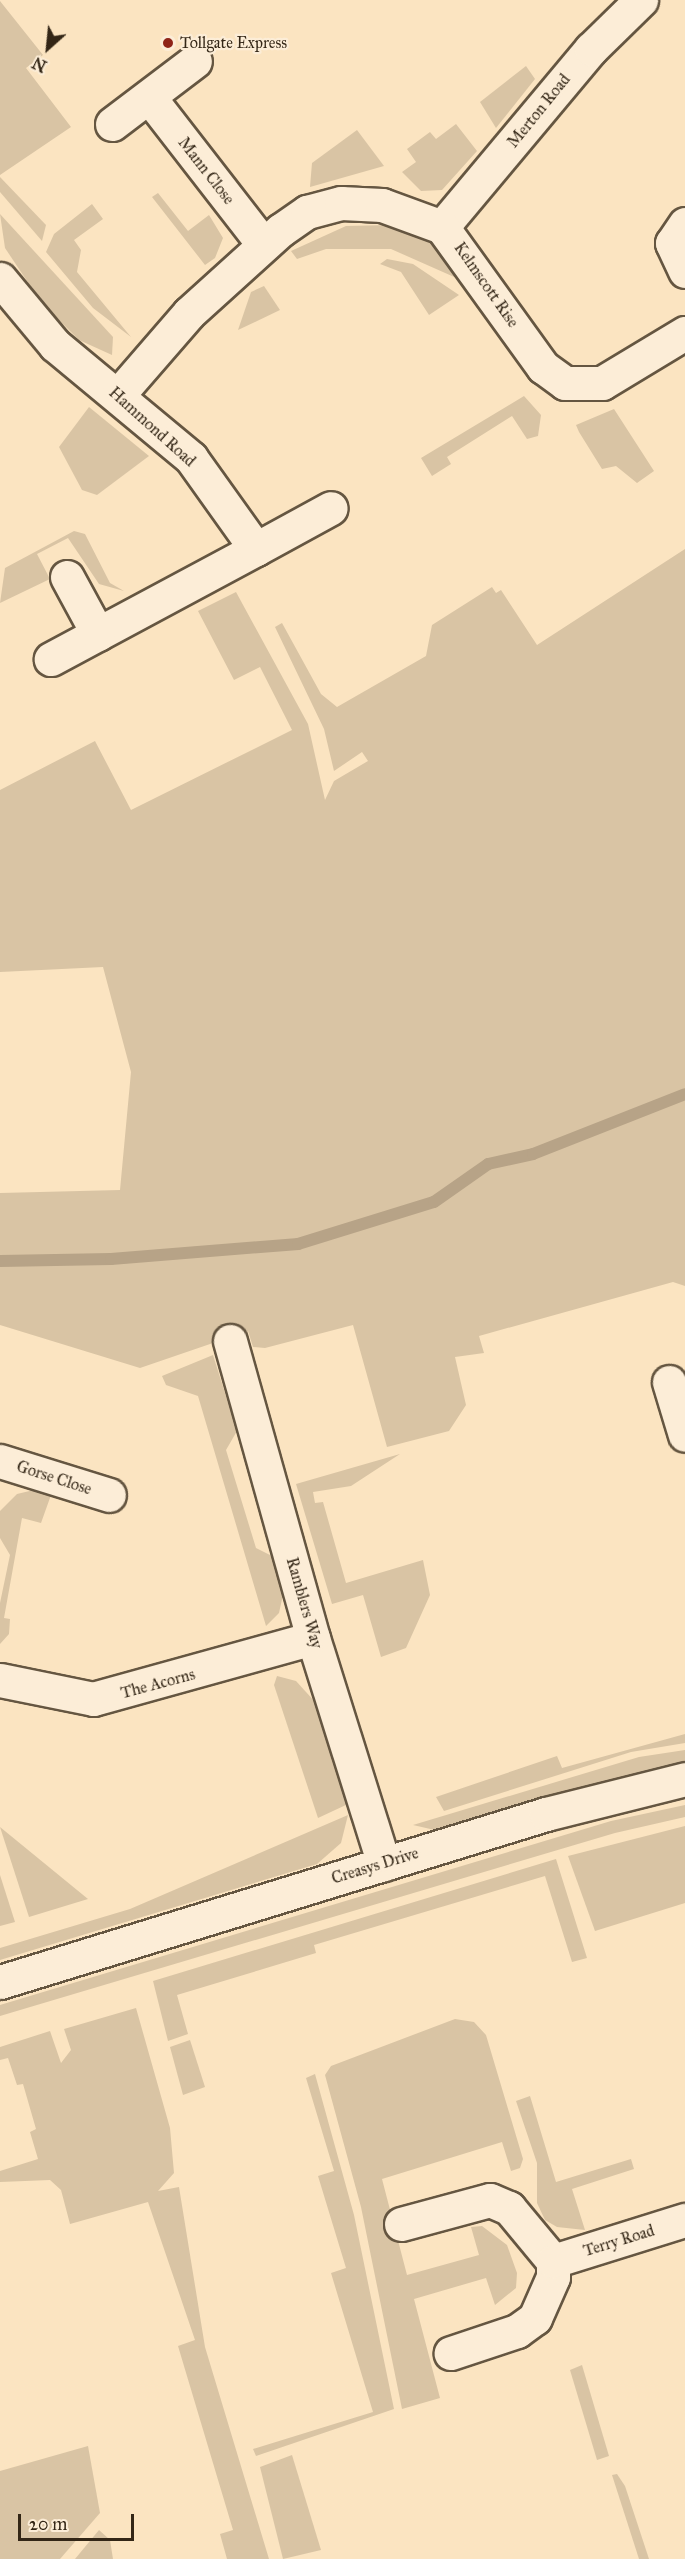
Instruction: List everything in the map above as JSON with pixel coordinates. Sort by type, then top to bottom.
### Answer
[{"type":"street","name":"Merton Road","points":[[442,227],[591,49],[639,1]]},
{"type":"street","points":[[112,124],[195,61]]},
{"type":"street","name":"Mann Close","points":[[149,97],[264,245]]},
{"type":"street","name":"Kelmscott Rise","points":[[118,395],[189,313],[264,245],[307,212],[341,203],[382,205],[442,227],[543,367],[565,383],[602,383],[685,333]]},
{"type":"street","points":[[685,224],[672,243],[685,271]]},
{"type":"street","name":"Hammond Road","points":[[0,279],[55,345],[118,395],[190,459],[256,549]]},
{"type":"street","points":[[51,659],[331,508]]},
{"type":"street","points":[[67,577],[98,634]]},
{"type":"street","name":"Ramblers Way","points":[[230,1341],[313,1638],[384,1863]]},
{"type":"street","points":[[669,1382],[685,1435]]},
{"type":"street","name":"Gorse Close","points":[[0,1461],[109,1495]]},
{"type":"street","name":"The Acorns","points":[[0,1680],[93,1699],[313,1638]]},
{"type":"street","name":"Creasys Drive","points":[[0,1982],[384,1863],[685,1779]]},
{"type":"street","points":[[400,2224],[490,2200],[509,2208],[553,2261],[553,2277],[535,2318],[518,2331],[451,2353]]},
{"type":"street","name":"Terry Road","points":[[553,2261],[685,2220]]},
{"type":"shaded area","points":[[0,1],[43,55],[26,68],[71,127],[0,175]]},
{"type":"shaded area","points":[[526,66],[535,79],[496,128],[480,102]]},
{"type":"shaded area","points":[[456,124],[477,151],[442,190],[421,191],[402,172],[416,162],[407,149],[430,132],[436,139]]},
{"type":"shaded area","points":[[357,130],[384,166],[310,187],[312,163]]},
{"type":"shaded area","points":[[0,177],[46,225],[42,241],[0,192]]},
{"type":"shaded area","points":[[158,193],[188,231],[209,215],[223,238],[215,258],[205,265],[152,197]]},
{"type":"shaded area","points":[[92,204],[103,219],[74,240],[81,250],[77,272],[131,337],[93,308],[46,252],[54,234]]},
{"type":"shaded area","points":[[0,214],[113,337],[112,355],[79,340],[41,302],[5,248]]},
{"type":"shaded area","points":[[390,225],[429,241],[461,280],[391,249],[326,249],[297,259],[291,251],[346,226]]},
{"type":"shaded area","points":[[387,259],[413,264],[459,295],[429,315],[401,272],[380,264]]},
{"type":"shaded area","points":[[264,286],[280,310],[238,330],[251,292]]},
{"type":"shaded area","points":[[524,396],[541,415],[538,436],[527,439],[512,416],[447,457],[451,464],[432,476],[421,458]]},
{"type":"shaded area","points":[[89,407],[149,456],[97,495],[82,490],[59,447]]},
{"type":"shaded area","points":[[614,409],[654,471],[637,483],[616,466],[602,469],[576,425]]},
{"type":"shaded area","points":[[74,531],[85,534],[110,583],[124,591],[99,584],[68,538],[37,554],[50,579],[0,603],[5,568]]},
{"type":"shaded area","points":[[685,549],[685,1286],[673,1282],[479,1336],[484,1353],[455,1357],[466,1405],[449,1431],[387,1447],[353,1325],[265,1348],[253,1347],[248,1331],[140,1368],[0,1325],[0,1193],[120,1190],[131,1072],[103,967],[0,972],[0,790],[95,741],[131,810],[292,730],[260,667],[234,680],[198,611],[236,592],[308,724],[325,800],[334,781],[368,761],[362,752],[334,771],[324,729],[275,627],[282,623],[321,694],[337,707],[426,656],[432,625],[492,587],[496,593],[501,590],[537,645]]},
{"type":"shaded area","points":[[213,1355],[237,1431],[226,1450],[256,1548],[274,1557],[284,1590],[279,1613],[266,1626],[198,1396],[166,1385],[162,1376]]},
{"type":"shaded area","points":[[400,1454],[351,1486],[313,1492],[315,1503],[323,1502],[346,1583],[423,1560],[430,1595],[406,1648],[381,1657],[363,1595],[332,1604],[296,1484]]},
{"type":"shaded area","points":[[38,1489],[51,1495],[41,1523],[22,1518],[4,1618],[10,1619],[9,1634],[0,1644],[0,1603],[10,1555],[0,1538],[0,1511],[17,1494]]},
{"type":"shaded area","points":[[277,1676],[296,1681],[316,1703],[348,1804],[318,1818],[274,1685]]},
{"type":"shaded area","points":[[685,1734],[685,1743],[631,1752],[444,1811],[436,1797],[557,1756],[562,1768]]},
{"type":"shaded area","points":[[685,1750],[685,1763],[439,1831],[413,1825],[639,1757]]},
{"type":"shaded area","points":[[685,1805],[685,1817],[615,1833],[0,2016],[0,2005],[611,1821]]},
{"type":"shaded area","points":[[348,1815],[341,1843],[317,1864],[0,1960],[0,1948],[130,1909]]},
{"type":"shaded area","points":[[685,1826],[685,1903],[595,1931],[568,1856]]},
{"type":"shaded area","points":[[0,1827],[88,1899],[29,1917]]},
{"type":"shaded area","points":[[556,1859],[587,1958],[572,1962],[545,1876],[314,1945],[316,1953],[177,1995],[188,2034],[168,2041],[153,1981]]},
{"type":"shaded area","points":[[0,1875],[15,1922],[0,1926]]},
{"type":"shaded area","points":[[136,2008],[170,2128],[174,2173],[158,2191],[179,2187],[205,2347],[269,2559],[227,2559],[220,2534],[233,2530],[178,2346],[195,2340],[148,2202],[70,2224],[61,2190],[50,2180],[0,2182],[0,2171],[38,2159],[30,2132],[36,2129],[23,2084],[17,2085],[8,2058],[0,2060],[0,2047],[50,2031],[61,2063],[71,2050],[64,2029]]},
{"type":"shaded area","points":[[455,2019],[474,2022],[486,2035],[523,2159],[520,2168],[511,2171],[502,2142],[382,2179],[407,2275],[479,2255],[471,2227],[482,2226],[507,2245],[517,2273],[516,2288],[495,2305],[486,2278],[414,2299],[440,2398],[402,2409],[361,2207],[325,2075],[331,2066]]},
{"type":"shaded area","points":[[190,2040],[205,2087],[183,2095],[170,2047]]},
{"type":"shaded area","points":[[315,2074],[354,2215],[394,2409],[256,2456],[253,2449],[373,2412],[331,2273],[346,2268],[318,2176],[334,2171],[306,2078]]},
{"type":"shaded area","points":[[530,2096],[556,2182],[631,2159],[634,2169],[572,2189],[585,2230],[557,2227],[545,2220],[537,2203],[537,2163],[516,2101]]},
{"type":"shaded area","points":[[582,2365],[609,2456],[597,2460],[570,2370]]},
{"type":"shaded area","points":[[88,2446],[100,2513],[60,2559],[0,2559],[0,2471]]},
{"type":"shaded area","points":[[292,2455],[321,2550],[283,2559],[260,2467]]},
{"type":"shaded area","points":[[617,2474],[625,2486],[649,2559],[639,2559],[612,2475]]},
{"type":"shaded area","points":[[99,2530],[110,2540],[113,2559],[75,2559]]},
{"type":"waterway","points":[[0,1261],[111,1259],[298,1244],[434,1202],[488,1164],[533,1154],[685,1094]]},
{"type":"place","name":"Tollgate Express","points":[[168,43]]}]
